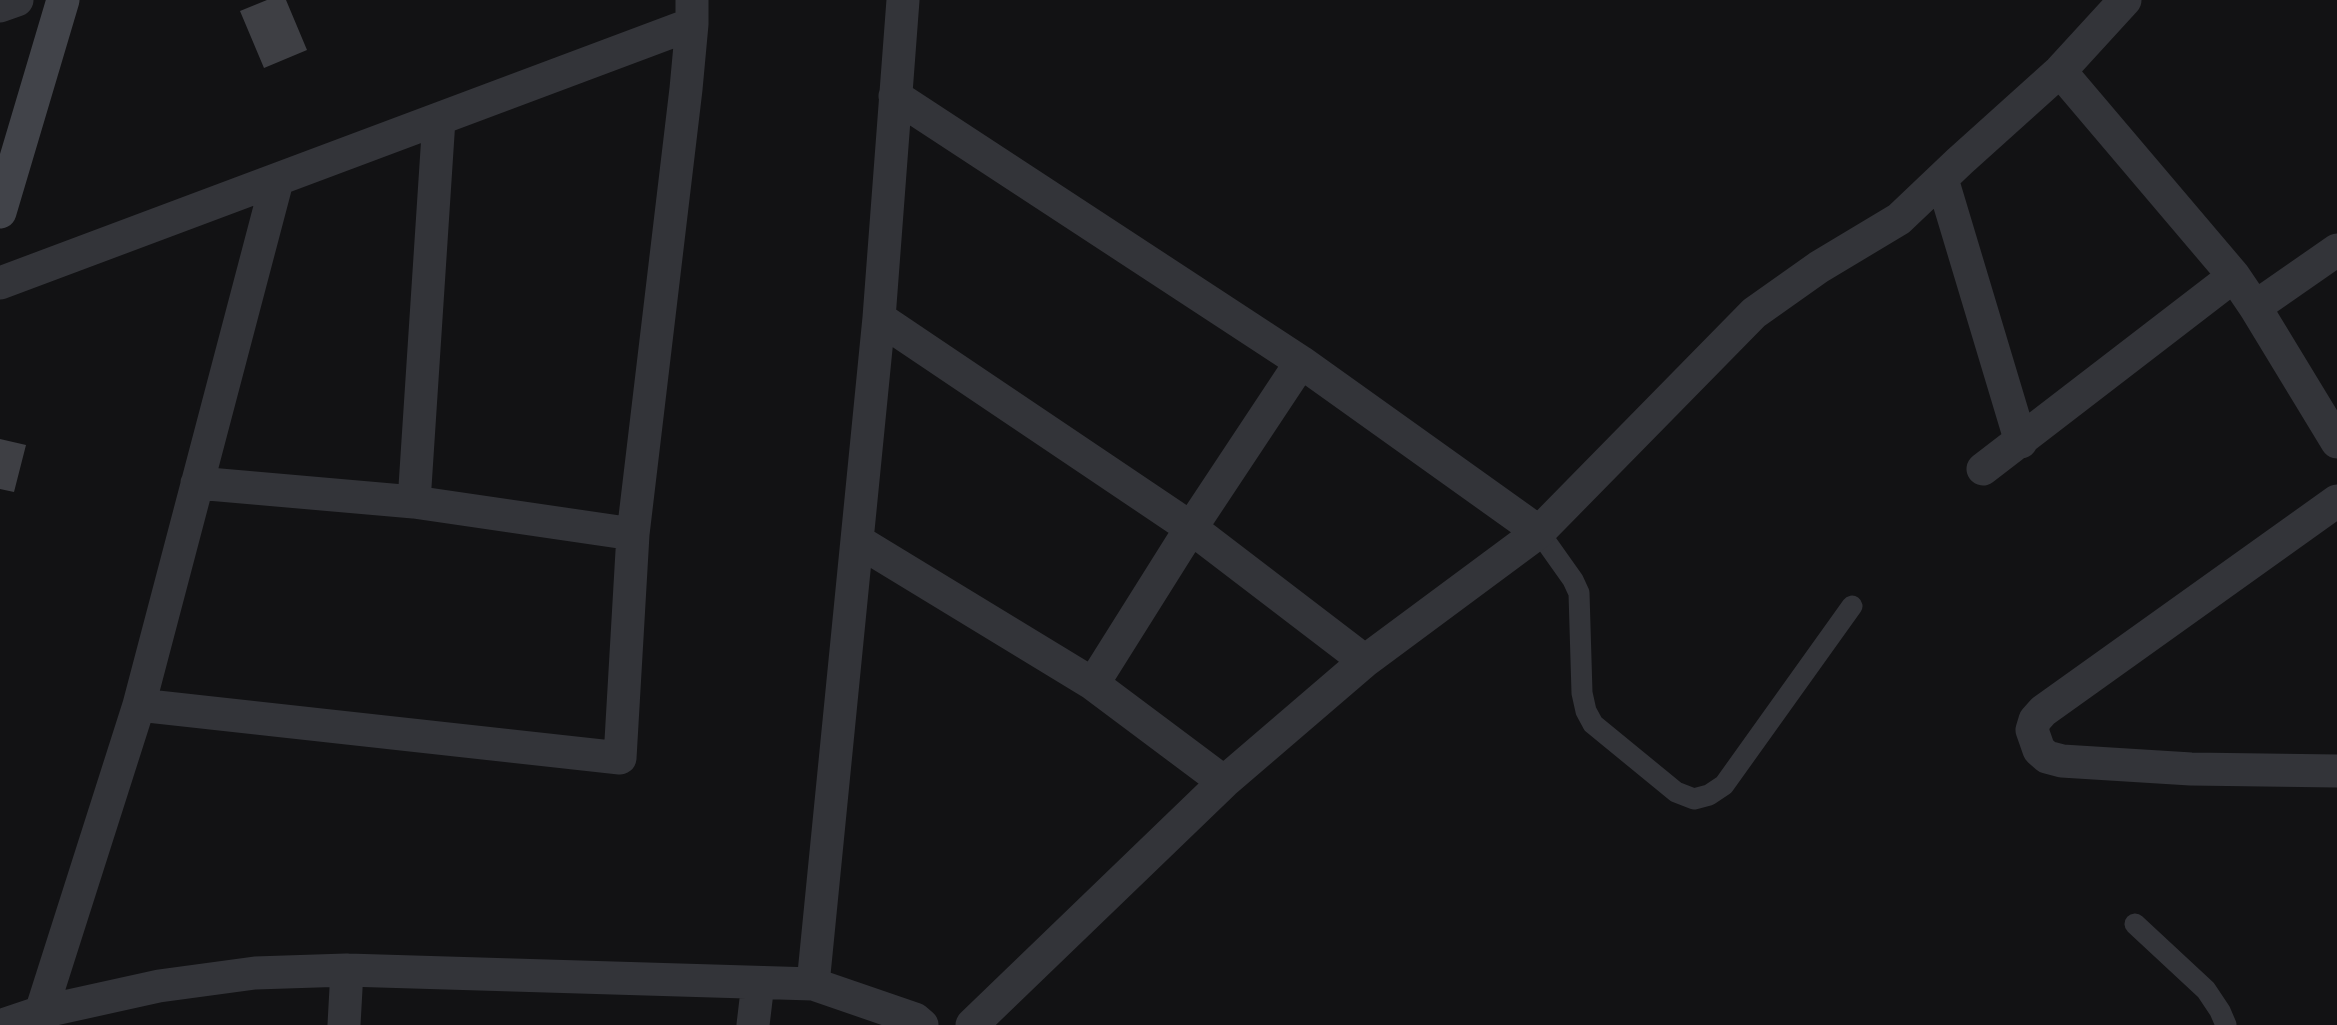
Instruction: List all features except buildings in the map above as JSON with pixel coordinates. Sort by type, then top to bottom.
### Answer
[{"type":"main road","points":[[0,212],[63,0]]},
{"type":"street","points":[[0,6],[17,0]]},
{"type":"street","points":[[813,984],[879,318],[903,0]]},
{"type":"street","points":[[972,1025],[1224,782],[1365,661],[1539,532],[1754,313],[1819,267],[1899,219],[2060,71],[2125,0]]},
{"type":"street","points":[[0,284],[439,119],[692,12],[633,534],[620,758],[139,705]]},
{"type":"street","points":[[2060,71],[2234,276],[2337,442]]},
{"type":"street","points":[[895,96],[1300,363],[1539,532]]},
{"type":"street","points":[[414,502],[439,119]]},
{"type":"street","points":[[1942,179],[2021,442]]},
{"type":"street","points":[[42,1012],[139,705],[278,181]]},
{"type":"street","points":[[2255,307],[2337,250]]},
{"type":"street","points":[[1983,469],[2234,276]]},
{"type":"street","points":[[879,318],[1191,528],[1365,661]]},
{"type":"street","points":[[1093,684],[1191,528],[1300,363]]},
{"type":"street","points":[[197,483],[414,502],[633,534]]},
{"type":"street","points":[[2337,501],[2043,711],[2035,720],[2032,730],[2038,750],[2047,757],[2062,762],[2191,769],[2337,771]]},
{"type":"street","points":[[858,541],[1093,684],[1224,782]]},
{"type":"street","points":[[3,1025],[42,1012],[159,986],[255,973],[347,970],[813,984],[915,1019],[922,1025]]},
{"type":"street","points":[[344,1025],[347,970]]},
{"type":"street","points":[[753,1025],[758,983]]},
{"type":"lane","points":[[1539,532],[1573,580],[1579,593],[1582,693],[1586,711],[1593,724],[1676,792],[1694,799],[1709,795],[1724,785],[1852,606]]},
{"type":"lane","points":[[2135,924],[2206,990],[2226,1025]]}]
